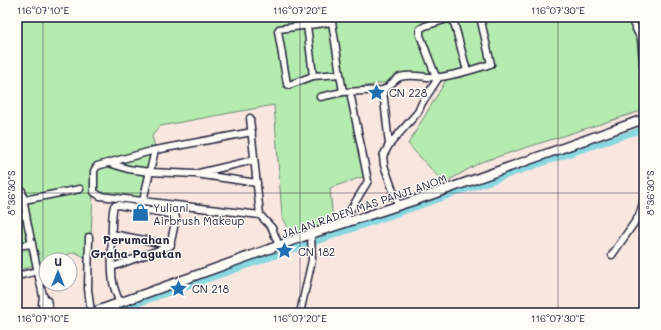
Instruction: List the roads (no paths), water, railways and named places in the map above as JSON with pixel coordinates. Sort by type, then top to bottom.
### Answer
[{"type":"street","points":[[320,97],[343,92],[383,90],[388,88],[396,79],[401,77],[419,75],[437,77],[491,64],[480,17]]},
{"type":"street","points":[[630,17],[641,39],[644,72]]},
{"type":"street","points":[[437,77],[419,31],[421,28],[453,18],[467,71]]},
{"type":"street","points":[[340,74],[313,76],[289,85],[287,84],[278,31],[280,28],[332,22],[343,92]]},
{"type":"street","points":[[307,25],[313,76]]},
{"type":"street","points":[[398,205],[383,156],[389,145],[418,112],[437,77]]},
{"type":"street","points":[[383,90],[389,145]]},
{"type":"street","points":[[342,224],[368,181],[351,97]]},
{"type":"street","points":[[250,118],[260,215],[272,228],[279,246]]},
{"type":"street","name":"JALAN RADEN MAS PANJI ANOM","points":[[91,313],[117,307],[279,246],[312,237],[342,224],[440,192],[644,119]]},
{"type":"street","points":[[252,132],[155,150],[96,166],[94,190],[96,194],[100,196],[260,215]]},
{"type":"street","points":[[143,201],[155,150]]},
{"type":"street","points":[[196,174],[254,160]]},
{"type":"street","points":[[109,163],[128,169],[150,172],[196,174],[257,183]]},
{"type":"street","points":[[17,189],[21,190],[24,200],[38,271],[17,276]]},
{"type":"street","points":[[24,200],[80,189]]},
{"type":"street","points":[[612,255],[638,218],[644,200]]},
{"type":"street","points":[[112,267],[168,248],[171,245],[176,218],[175,215],[116,205],[113,209],[112,234],[112,267],[112,280],[117,307]]},
{"type":"street","points":[[17,217],[26,215]]},
{"type":"street","points":[[638,218],[644,224]]},
{"type":"street","points":[[112,234],[171,245]]},
{"type":"street","points":[[89,237],[88,289],[91,313]]},
{"type":"street","points":[[300,313],[310,268],[312,237]]},
{"type":"street","points":[[17,246],[32,244]]},
{"type":"street","points":[[43,292],[47,300],[50,313]]},
{"type":"street","points":[[44,296],[42,304],[44,313]]},
{"type":"waterway","points":[[110,313],[644,129]]},
{"type":"place","name":"CN 228","points":[[376,92]]},
{"type":"place","name":"Yuliani Airbrush Makeup","points":[[140,213]]},
{"type":"place","name":"CN 182","points":[[285,251]]},
{"type":"place","name":"CN 218","points":[[179,288]]},
{"type":"district","name":"Perumahan Graha Pagutan","points":[[136,246]]}]
